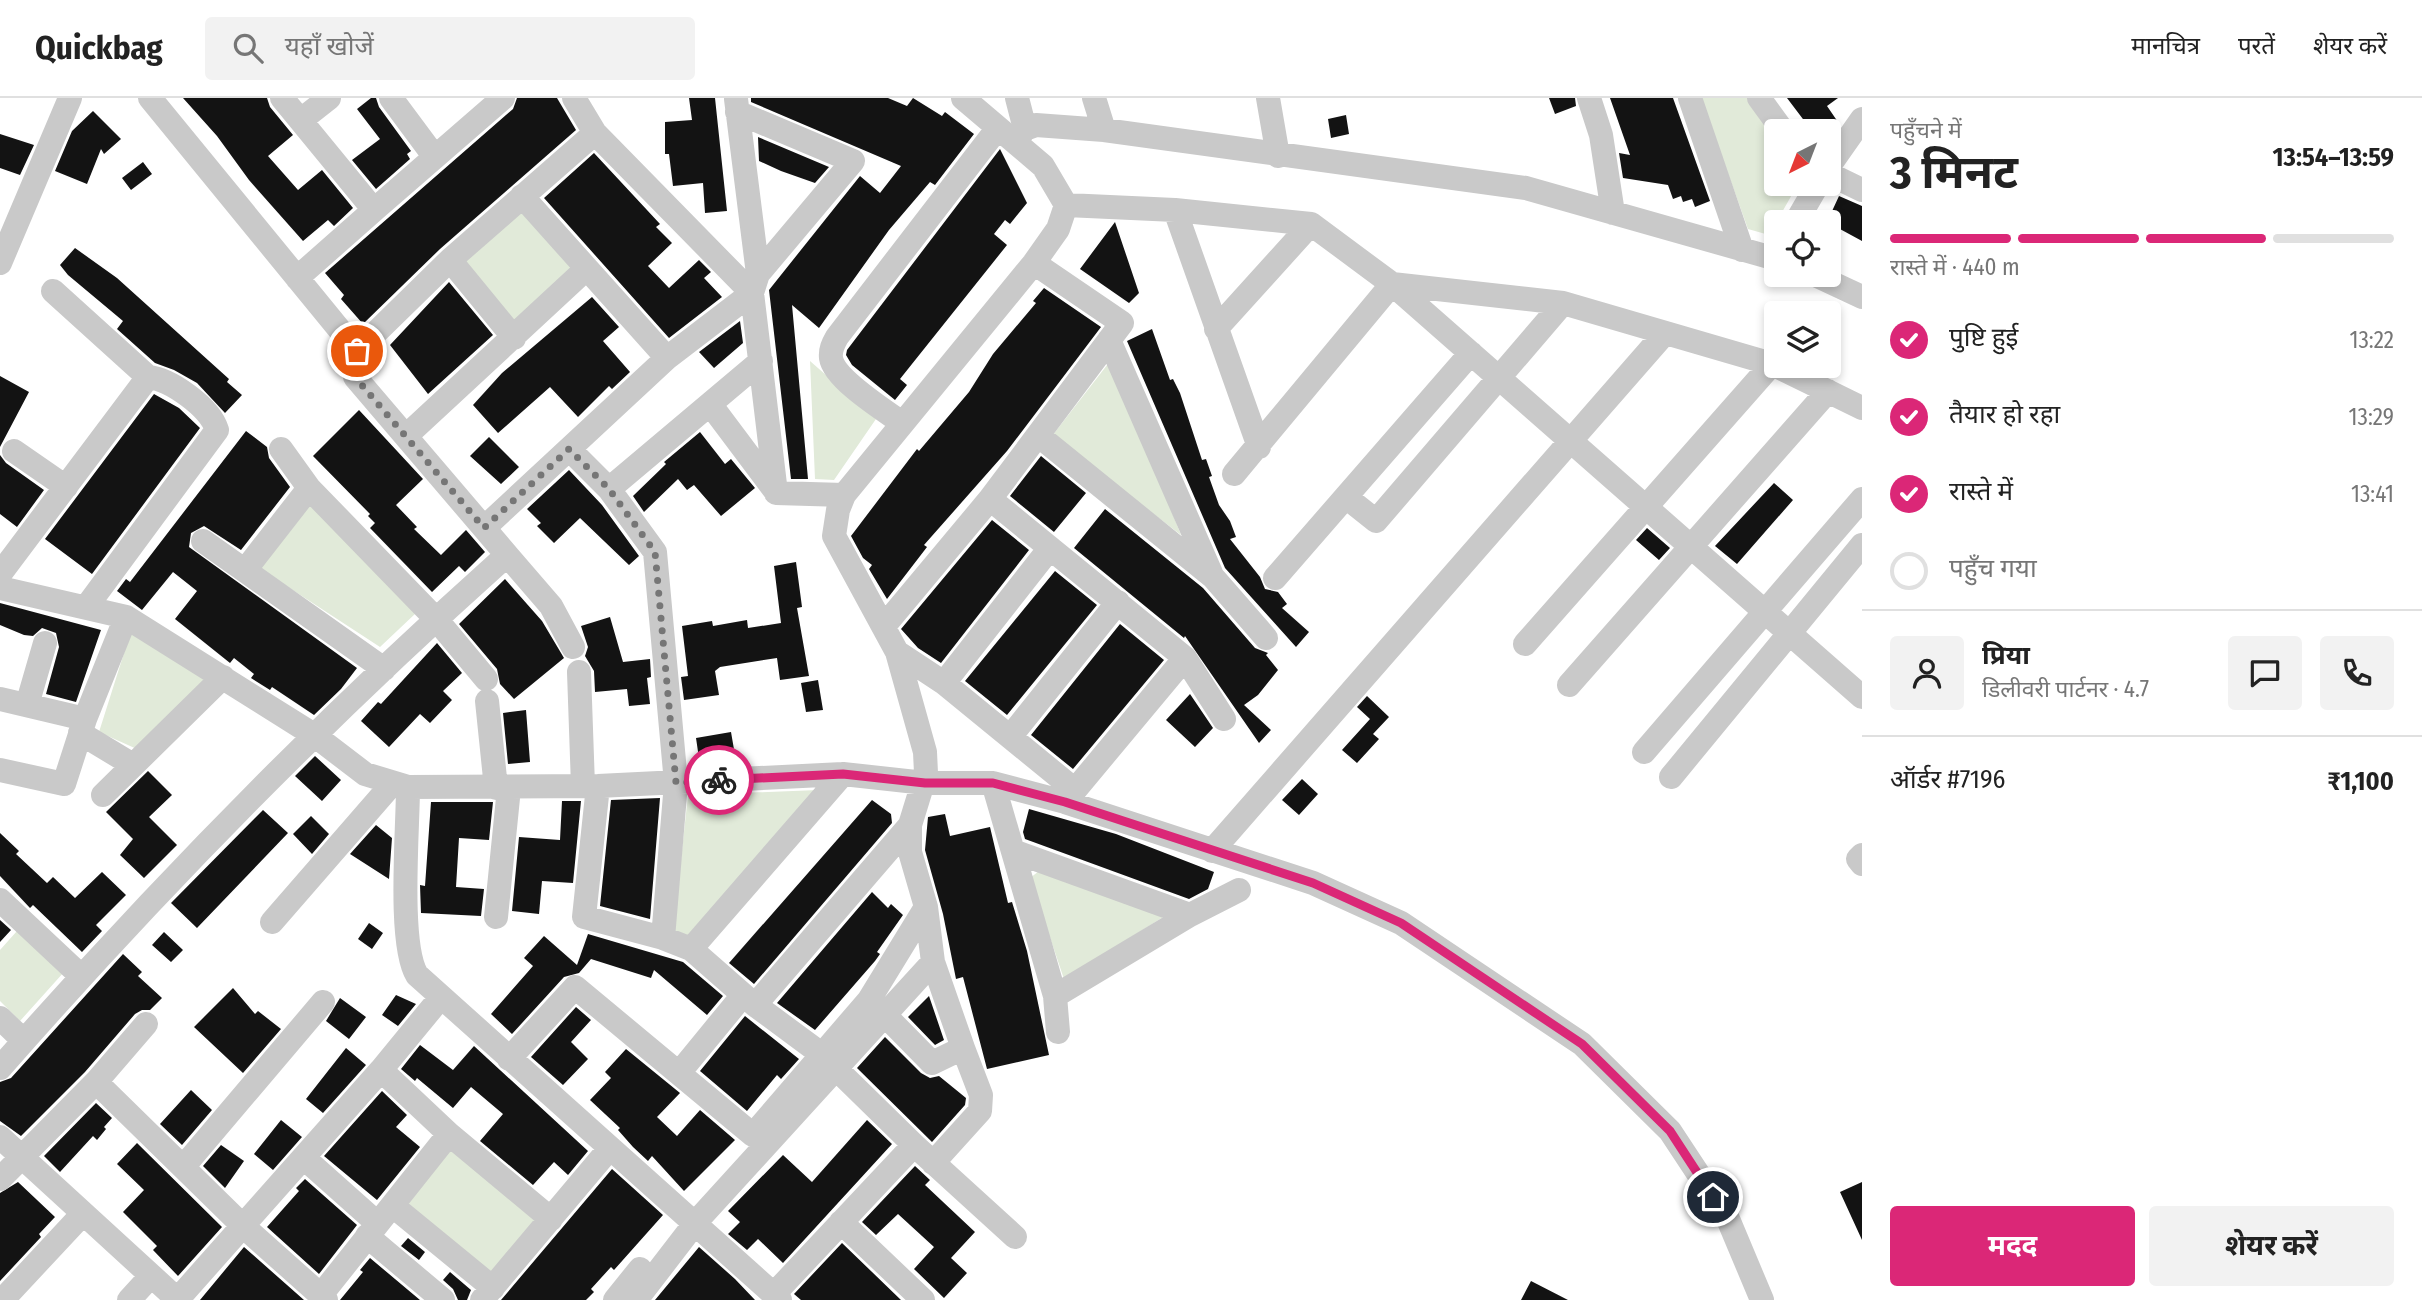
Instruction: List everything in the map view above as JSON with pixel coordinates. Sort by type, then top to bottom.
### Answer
[{"type":"street","points":[[0,263],[70,98]]},
{"type":"street","points":[[150,98],[357,351]]},
{"type":"street","points":[[282,98],[374,210]]},
{"type":"street","points":[[301,120],[329,98]]},
{"type":"street","points":[[391,98],[434,156]]},
{"type":"street","points":[[297,278],[503,98]]},
{"type":"street","points":[[574,98],[595,133],[755,284]]},
{"type":"street","points":[[933,1163],[980,1111],[981,1095],[933,962],[926,907],[910,852],[910,825],[925,783],[925,752],[897,652],[834,536],[838,510],[844,495],[1034,263],[1058,229],[1066,205],[1043,166],[1013,133],[962,98]]},
{"type":"street","points":[[1013,133],[1017,98]]},
{"type":"street","points":[[1094,98],[1104,130]]},
{"type":"street","points":[[1268,98],[1278,156]]},
{"type":"street","points":[[1588,98],[1601,135],[1613,213]]},
{"type":"street","points":[[1690,98],[1742,250]]},
{"type":"street","points":[[1759,98],[1774,119]]},
{"type":"street","points":[[736,105],[776,492]]},
{"type":"street","points":[[484,528],[667,358],[755,284],[853,161],[736,105]]},
{"type":"street","points":[[1841,149],[1862,119]]},
{"type":"street","points":[[902,423],[838,374],[831,359],[831,349],[836,337],[1013,133],[1036,125],[1104,130],[1526,188],[1764,256]]},
{"type":"street","points":[[573,647],[551,606],[355,377],[357,351],[450,260],[595,133]]},
{"type":"street","points":[[1841,180],[1862,190]]},
{"type":"street","points":[[522,196],[585,270],[667,358]]},
{"type":"street","points":[[1066,205],[1175,210],[1311,224],[1392,284],[1647,505],[1862,697]]},
{"type":"street","points":[[1175,210],[1259,447]]},
{"type":"street","points":[[1216,329],[1311,224]]},
{"type":"street","points":[[450,260],[514,338]]},
{"type":"street","points":[[884,626],[990,499],[1122,323],[1034,263]]},
{"type":"street","points":[[406,436],[585,270]]},
{"type":"street","points":[[1392,284],[1563,303],[1764,362]]},
{"type":"street","points":[[1234,474],[1392,284]]},
{"type":"street","points":[[1841,287],[1862,297]]},
{"type":"street","points":[[53,290],[148,377],[166,382],[204,411],[216,430],[87,606]]},
{"type":"street","points":[[1346,497],[1376,521],[1563,303]]},
{"type":"street","points":[[1212,851],[1664,334]]},
{"type":"street","points":[[1109,340],[1213,577]]},
{"type":"street","points":[[1275,578],[1471,353]]},
{"type":"street","points":[[609,489],[761,361]]},
{"type":"street","points":[[1525,644],[1764,373]]},
{"type":"street","points":[[0,574],[148,377]]},
{"type":"street","points":[[1801,378],[1862,408]]},
{"type":"street","points":[[1569,685],[1828,391]]},
{"type":"street","points":[[710,404],[776,492]]},
{"type":"street","points":[[1039,436],[1213,577],[1266,638]]},
{"type":"street","points":[[281,449],[309,488],[436,619],[487,690],[503,788],[496,917]]},
{"type":"street","points":[[569,449],[609,489],[655,552],[676,783],[663,938]]},
{"type":"street","points":[[14,451],[65,487]]},
{"type":"street","points":[[246,569],[309,488]]},
{"type":"street","points":[[776,492],[844,495]]},
{"type":"street","points":[[990,499],[1185,658],[1224,719]]},
{"type":"street","points":[[1643,752],[1764,609],[1862,499]]},
{"type":"street","points":[[203,541],[384,669]]},
{"type":"street","points":[[1671,776],[1862,545]]},
{"type":"street","points":[[944,683],[1050,548]]},
{"type":"street","points":[[0,1068],[81,976],[314,735],[507,555]]},
{"type":"street","points":[[0,588],[126,617],[314,735],[365,774],[400,786],[590,786],[843,774],[925,783],[993,783],[1070,796],[1212,851],[1313,883],[1401,923],[1582,1044],[1670,1131],[1728,1219],[1762,1300]]},
{"type":"street","points":[[1010,737],[1118,603]]},
{"type":"street","points":[[0,770],[64,784],[82,726],[126,617]]},
{"type":"street","points":[[27,705],[45,643]]},
{"type":"street","points":[[897,652],[944,683],[1010,737],[1070,796]]},
{"type":"street","points":[[1070,796],[1185,658]]},
{"type":"street","points":[[579,672],[590,786],[584,917],[663,938],[691,949],[749,1000],[827,1060],[1014,1237]]},
{"type":"street","points":[[103,795],[223,677]]},
{"type":"street","points":[[0,699],[27,705],[82,726],[133,765]]},
{"type":"street","points":[[691,949],[843,774]]},
{"type":"street","points":[[993,783],[1055,996],[1058,1032]]},
{"type":"street","points":[[272,922],[400,786]]},
{"type":"street","points":[[400,786],[409,955],[417,975],[777,1297],[841,1222],[914,1145]]},
{"type":"street","points":[[679,1073],[910,825]]},
{"type":"street","points":[[1013,850],[1190,915]]},
{"type":"street","points":[[1862,855],[1858,859],[1862,864]]},
{"type":"street","points":[[1055,996],[1190,915],[1239,890]]},
{"type":"street","points":[[0,900],[81,976]]},
{"type":"street","points":[[877,1006],[926,907]]},
{"type":"street","points":[[689,1218],[877,1006],[933,962]]},
{"type":"street","points":[[509,1059],[575,987],[753,1135]]},
{"type":"street","points":[[13,1154],[142,1286],[177,1300],[381,1070],[441,997]]},
{"type":"street","points":[[184,1166],[323,1002]]},
{"type":"street","points":[[877,1006],[932,1063],[963,1048]]},
{"type":"street","points":[[0,1018],[24,1041]]},
{"type":"street","points":[[0,1179],[13,1154],[96,1082],[146,1024]]},
{"type":"street","points":[[626,1298],[753,1135],[827,1060]]},
{"type":"street","points":[[381,1070],[449,1134],[551,1219]]},
{"type":"street","points":[[96,1082],[243,1226],[324,1297],[449,1134]]},
{"type":"street","points":[[0,1137],[13,1154],[142,1286],[164,1300]]},
{"type":"street","points":[[304,1158],[379,1222],[488,1294],[610,1148]]},
{"type":"street","points":[[9,1293],[78,1219]]},
{"type":"street","points":[[379,1222],[443,1300]]},
{"type":"street","points":[[841,1222],[923,1300]]},
{"type":"green space","points":[[1701,98],[1756,98],[1769,119],[1764,119],[1764,196],[1791,196],[1783,210],[1764,210],[1764,234],[1748,229]]},
{"type":"green space","points":[[522,211],[576,271],[517,324],[463,263]]},
{"type":"green space","points":[[1111,360],[1181,535],[1052,436]]},
{"type":"green space","points":[[810,361],[876,419],[834,480],[815,479]]},
{"type":"green space","points":[[312,502],[416,613],[380,647],[259,568]]},
{"type":"green space","points":[[131,631],[208,676],[139,750],[99,732]]},
{"type":"green space","points":[[818,790],[689,941],[673,934],[688,795]]},
{"type":"green space","points":[[1043,868],[1168,914],[1064,979],[1030,878]]},
{"type":"green space","points":[[17,931],[64,972],[20,1021],[0,1001],[0,950]]},
{"type":"green space","points":[[451,1142],[538,1218],[491,1275],[403,1202]]},
{"type":"building","points":[[183,98],[267,98],[270,107],[293,135],[268,156],[298,190],[322,170],[353,208],[334,226],[328,220],[303,241],[249,180],[217,136]]},
{"type":"building","points":[[371,98],[376,98],[379,107],[411,151],[407,154],[410,159],[376,189],[352,160],[380,139],[357,109]]},
{"type":"building","points":[[517,98],[557,98],[576,130],[440,249],[363,324],[341,299],[344,295],[325,273],[513,109]]},
{"type":"building","points":[[689,98],[715,98],[727,211],[705,213],[703,183],[673,186],[669,154],[665,154],[665,122],[692,120]]},
{"type":"building","points":[[751,98],[888,98],[907,106],[913,98],[942,116],[945,112],[974,134],[935,185],[930,182],[889,230],[819,328],[792,305],[808,479],[791,479],[769,290],[860,176],[880,193],[901,166],[751,102]]},
{"type":"building","points":[[1549,98],[1575,98],[1576,106],[1555,114]]},
{"type":"building","points":[[1610,98],[1673,98],[1710,201],[1695,207],[1692,199],[1683,202],[1681,196],[1673,199],[1668,185],[1623,178],[1619,153],[1630,155]]},
{"type":"building","points":[[1787,98],[1838,98],[1827,106],[1836,119],[1803,119]]},
{"type":"building","points":[[93,111],[121,139],[104,154],[101,149],[87,184],[55,171],[72,131]]},
{"type":"building","points":[[1346,115],[1349,134],[1331,138],[1328,119]]},
{"type":"building","points":[[0,134],[34,145],[20,175],[0,168]]},
{"type":"building","points":[[758,137],[829,167],[815,183],[781,171],[759,161]]},
{"type":"building","points":[[1000,149],[1027,203],[1010,224],[1005,220],[994,234],[1007,245],[900,379],[907,385],[895,400],[852,365],[846,355],[847,350]]},
{"type":"building","points":[[594,153],[660,224],[656,227],[672,243],[648,266],[669,288],[699,260],[711,272],[704,278],[722,297],[669,338],[544,198]]},
{"type":"building","points":[[143,162],[152,174],[131,190],[122,178]]},
{"type":"building","points":[[1839,196],[1862,206],[1862,241],[1841,230],[1841,210],[1833,210]]},
{"type":"building","points":[[1115,222],[1139,293],[1129,303],[1080,269]]},
{"type":"building","points":[[75,248],[117,278],[229,379],[227,382],[242,395],[225,413],[197,383],[155,363],[117,329],[123,321],[68,275],[60,265]]},
{"type":"building","points":[[449,282],[493,335],[428,394],[390,345]]},
{"type":"building","points":[[1044,288],[1101,327],[1007,451],[924,545],[927,547],[887,599],[869,569],[872,565],[863,558],[851,536],[917,449],[919,451],[969,392],[993,354],[1036,303],[1033,301]]},
{"type":"building","points":[[592,297],[619,327],[603,341],[630,372],[612,389],[609,386],[578,417],[550,387],[498,433],[473,405],[502,373]]},
{"type":"building","points":[[740,321],[743,343],[714,368],[699,352]]},
{"type":"building","points":[[1152,329],[1170,380],[1173,379],[1180,393],[1202,460],[1206,459],[1219,505],[1230,521],[1236,537],[1230,539],[1260,577],[1265,589],[1278,592],[1287,604],[1282,608],[1309,632],[1296,647],[1225,568],[1127,341]]},
{"type":"building","points":[[0,376],[29,392],[0,447]]},
{"type":"building","points":[[154,394],[179,408],[200,428],[92,574],[45,539]]},
{"type":"building","points":[[359,410],[423,479],[396,505],[417,527],[414,529],[441,555],[466,530],[485,552],[465,572],[459,566],[432,592],[370,528],[375,523],[368,516],[370,514],[313,456]]},
{"type":"building","points":[[246,431],[267,447],[269,458],[290,487],[241,550],[204,526],[191,533],[189,547],[357,668],[341,689],[314,715],[272,687],[270,690],[251,678],[254,674],[234,658],[230,663],[175,619],[197,591],[173,572],[142,610],[117,591],[126,579],[130,582]]},
{"type":"building","points":[[700,432],[725,464],[731,459],[755,488],[721,516],[694,485],[687,490],[678,479],[644,512],[633,496],[666,464],[664,462]]},
{"type":"building","points":[[489,437],[519,467],[501,484],[470,456]]},
{"type":"building","points":[[0,455],[6,463],[44,490],[17,527],[0,514]]},
{"type":"building","points":[[1041,456],[1086,493],[1054,532],[1010,496]]},
{"type":"building","points":[[569,470],[602,505],[639,556],[629,565],[580,518],[554,543],[537,526],[541,523],[527,509]]},
{"type":"building","points":[[1774,483],[1793,500],[1737,564],[1715,546]]},
{"type":"building","points":[[1105,509],[1203,588],[1255,648],[1268,653],[1266,655],[1278,670],[1258,695],[1244,705],[1271,730],[1259,743],[1185,636],[1184,638],[1074,548]]},
{"type":"building","points":[[992,520],[1029,550],[941,663],[918,648],[901,629]]},
{"type":"building","points":[[1647,528],[1670,548],[1659,560],[1636,540]]},
{"type":"building","points":[[796,562],[802,607],[797,608],[809,676],[780,680],[777,658],[720,667],[715,671],[719,695],[684,700],[681,677],[688,676],[682,626],[712,621],[713,626],[747,620],[748,628],[781,623],[774,566]]},
{"type":"building","points":[[1055,571],[1097,605],[1007,715],[965,681]]},
{"type":"building","points":[[505,579],[542,621],[564,658],[514,699],[500,684],[497,669],[459,624]]},
{"type":"building","points":[[0,603],[101,630],[76,702],[46,694],[59,647],[56,633],[42,628],[33,636],[24,635],[0,625]]},
{"type":"building","points":[[610,617],[623,662],[650,659],[651,677],[647,678],[650,704],[629,706],[627,689],[595,692],[594,671],[585,656],[588,647],[581,626]]},
{"type":"building","points":[[1120,624],[1164,660],[1073,769],[1031,735]]},
{"type":"building","points":[[437,643],[462,673],[443,691],[452,700],[430,723],[420,714],[389,747],[361,721],[378,702],[381,704]]},
{"type":"building","points":[[818,680],[823,710],[806,712],[801,683]]},
{"type":"building","points":[[1190,694],[1213,728],[1195,747],[1166,720]]},
{"type":"building","points":[[1367,696],[1389,717],[1373,734],[1379,739],[1357,763],[1342,750],[1370,719],[1357,707]]},
{"type":"building","points":[[526,710],[530,762],[508,764],[503,713]]},
{"type":"building","points":[[731,732],[736,761],[700,765],[696,738]]},
{"type":"building","points":[[315,756],[341,780],[322,801],[295,776]]},
{"type":"building","points":[[148,771],[172,795],[149,817],[177,845],[144,878],[120,855],[133,839],[106,812]]},
{"type":"building","points":[[1302,779],[1318,794],[1299,815],[1282,800]]},
{"type":"building","points":[[660,798],[650,919],[600,906],[611,800]]},
{"type":"building","points":[[872,800],[891,814],[892,823],[754,984],[729,963]]},
{"type":"building","points":[[562,801],[581,801],[573,883],[542,881],[539,914],[512,911],[519,837],[560,840]]},
{"type":"building","points":[[431,802],[493,802],[489,840],[459,838],[456,887],[484,889],[481,916],[421,913],[420,885],[425,886]]},
{"type":"building","points":[[1029,809],[1116,834],[1214,872],[1208,889],[1189,899],[1025,839],[1023,832]]},
{"type":"building","points":[[263,810],[288,833],[197,928],[171,903]]},
{"type":"building","points":[[945,814],[950,836],[990,827],[1008,903],[1012,902],[1027,951],[1049,1055],[987,1069],[963,977],[956,979],[943,914],[925,850],[928,817]]},
{"type":"building","points":[[311,816],[329,834],[312,854],[293,834]]},
{"type":"building","points":[[376,825],[392,838],[389,879],[350,854]]},
{"type":"building","points":[[0,833],[19,851],[16,854],[47,883],[53,877],[75,898],[102,872],[126,895],[96,925],[102,931],[82,952],[33,905],[30,908],[0,876]]},
{"type":"building","points":[[872,892],[888,908],[891,904],[903,915],[877,952],[880,954],[875,961],[815,1030],[777,1003]]},
{"type":"building","points":[[0,920],[11,930],[0,942]]},
{"type":"building","points":[[369,923],[383,933],[372,949],[358,939]]},
{"type":"building","points":[[164,932],[183,950],[171,962],[152,945]]},
{"type":"building","points":[[588,934],[683,962],[723,996],[707,1015],[654,970],[651,978],[591,959],[579,973],[564,977],[512,1034],[491,1014],[533,966],[524,958],[544,936],[577,965]]},
{"type":"building","points":[[123,954],[142,972],[138,976],[162,998],[150,1010],[135,1014],[85,1072],[21,1136],[0,1121],[0,1082],[11,1078]]},
{"type":"building","points":[[233,988],[255,1014],[258,1011],[281,1029],[243,1073],[194,1027]]},
{"type":"building","points":[[396,995],[416,1004],[398,1026],[382,1015]]},
{"type":"building","points":[[929,996],[944,1040],[935,1045],[908,1017]]},
{"type":"building","points":[[340,998],[366,1017],[349,1039],[326,1021]]},
{"type":"building","points":[[576,1007],[591,1020],[571,1042],[588,1059],[563,1085],[531,1057]]},
{"type":"building","points":[[745,1016],[799,1059],[781,1079],[777,1075],[747,1111],[700,1071]]},
{"type":"building","points":[[885,1037],[921,1073],[930,1078],[939,1076],[966,1098],[965,1105],[932,1142],[857,1068]]},
{"type":"building","points":[[420,1045],[453,1070],[474,1046],[588,1151],[568,1175],[554,1162],[533,1185],[480,1141],[503,1114],[471,1087],[453,1108],[417,1078],[415,1081],[401,1069]]},
{"type":"building","points":[[346,1048],[366,1065],[323,1113],[306,1099]]},
{"type":"building","points":[[626,1049],[680,1093],[657,1117],[677,1136],[700,1110],[735,1140],[684,1191],[652,1156],[648,1161],[633,1147],[618,1130],[620,1128],[590,1100],[611,1078],[605,1072]]},
{"type":"building","points":[[191,1090],[212,1110],[182,1145],[160,1124]]},
{"type":"building","points":[[382,1091],[407,1115],[396,1127],[420,1147],[377,1200],[324,1156]]},
{"type":"building","points":[[96,1103],[112,1118],[97,1140],[93,1136],[60,1172],[44,1156]]},
{"type":"building","points":[[281,1120],[302,1137],[273,1170],[254,1154]]},
{"type":"building","points":[[867,1120],[892,1144],[783,1263],[758,1239],[747,1250],[728,1234],[740,1222],[728,1211],[783,1155],[812,1182]]},
{"type":"building","points":[[137,1143],[222,1227],[178,1276],[153,1250],[157,1246],[123,1212],[144,1190],[117,1164]]},
{"type":"building","points":[[221,1145],[244,1161],[225,1188],[203,1166]]},
{"type":"building","points":[[915,1166],[930,1180],[925,1185],[975,1232],[951,1258],[967,1273],[944,1298],[914,1269],[934,1247],[898,1214],[876,1235],[862,1222]]},
{"type":"building","points":[[612,1169],[663,1215],[614,1270],[611,1267],[591,1289],[594,1292],[586,1300],[501,1300]]},
{"type":"building","points":[[305,1179],[357,1225],[319,1274],[267,1227],[299,1191],[296,1188]]},
{"type":"building","points":[[18,1182],[55,1217],[39,1234],[41,1237],[0,1281],[0,1193]]},
{"type":"building","points":[[1862,1182],[1862,1240],[1840,1192]]},
{"type":"building","points":[[408,1238],[425,1252],[419,1260],[401,1246]]},
{"type":"building","points":[[842,1243],[901,1300],[801,1300],[794,1294]]},
{"type":"building","points":[[244,1247],[304,1300],[200,1300]]},
{"type":"building","points":[[699,1247],[735,1279],[755,1300],[655,1300]]},
{"type":"building","points":[[370,1258],[420,1300],[340,1300],[363,1272],[360,1270]]},
{"type":"building","points":[[450,1272],[471,1290],[467,1300],[458,1300],[453,1289],[443,1280]]},
{"type":"building","points":[[1531,1281],[1568,1300],[1521,1300]]},
{"type":"way so far","points":[[357,351],[355,377],[484,528],[569,449],[609,489],[655,552],[676,783],[719,780]]},
{"type":"route","points":[[719,780],[843,774],[925,783],[993,783],[1065,802],[1313,883],[1401,923],[1582,1044],[1670,1131],[1713,1197]]}]
